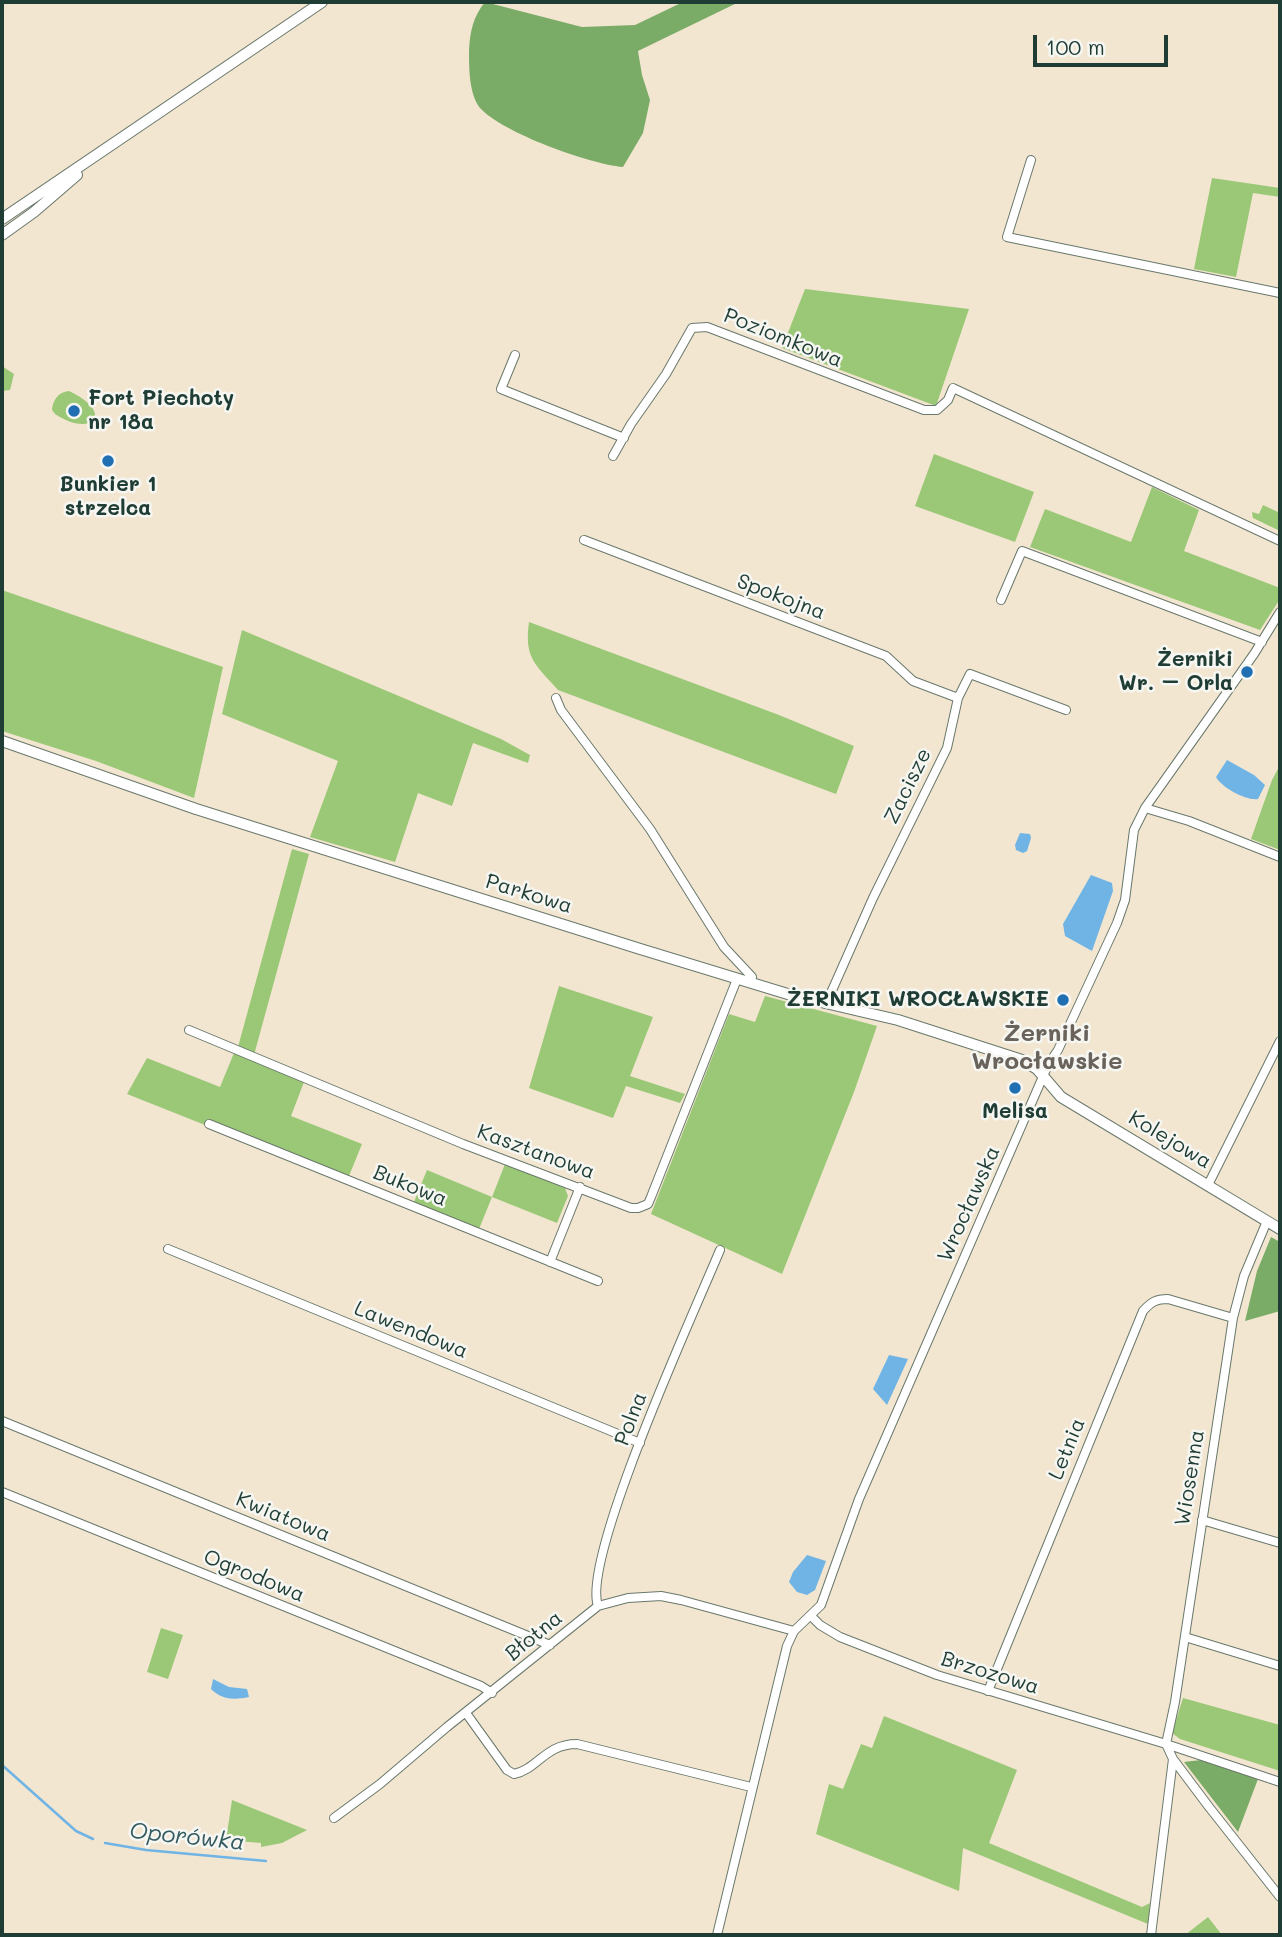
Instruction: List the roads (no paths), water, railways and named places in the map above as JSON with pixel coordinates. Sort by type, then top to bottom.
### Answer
[{"type":"street","points":[[2,219],[322,2]]},
{"type":"street","points":[[2,235],[113,146]]},
{"type":"street","points":[[1031,160],[1007,237],[1280,293]]},
{"type":"street","name":"Poziomkowa","points":[[613,456],[692,328],[707,327],[924,410],[937,410],[948,400],[953,388],[1280,541]]},
{"type":"street","points":[[514,355],[501,389],[624,438]]},
{"type":"street","name":"Spokojna","points":[[584,541],[886,656],[913,681],[958,698]]},
{"type":"street","points":[[1001,600],[1022,551],[1262,642]]},
{"type":"street","name":"Wrocławska","points":[[794,1631],[821,1605],[859,1499],[1044,1078],[1117,923],[1125,900],[1134,830],[1145,808],[1262,642],[1280,612]]},
{"type":"street","points":[[958,698],[970,674],[1066,710]]},
{"type":"street","points":[[556,698],[561,710],[650,829],[724,947],[752,977],[751,983]]},
{"type":"street","name":"Zacisze","points":[[826,1004],[873,898],[947,748],[958,698]]},
{"type":"street","name":"Parkowa","points":[[2,741],[196,809],[737,979],[826,1004],[898,1020],[1015,1057],[1029,1063],[1044,1078]]},
{"type":"street","points":[[1145,808],[1189,821],[1280,857]]},
{"type":"street","name":"Kasztanowa","points":[[189,1030],[463,1144],[631,1208],[638,1208],[648,1204],[737,979]]},
{"type":"street","points":[[1208,1185],[1280,1041]]},
{"type":"street","name":"Kolejowa","points":[[1044,1078],[1061,1097],[1280,1229]]},
{"type":"street","name":"Bukowa","points":[[209,1124],[598,1281]]},
{"type":"street","points":[[550,1262],[580,1187]]},
{"type":"street","name":"Wiosenna","points":[[1166,1744],[1175,1702],[1233,1318],[1244,1276],[1267,1221]]},
{"type":"street","name":"Lawendowa","points":[[168,1249],[640,1443]]},
{"type":"street","name":"Polna","points":[[598,1606],[595,1597],[609,1530],[640,1443],[720,1250]]},
{"type":"street","name":"Letnia","points":[[988,1691],[1143,1311],[1151,1302],[1168,1299],[1233,1318]]},
{"type":"street","name":"Kwiatowa","points":[[2,1421],[550,1645]]},
{"type":"street","name":"Ogrodowa","points":[[2,1492],[481,1686],[492,1693]]},
{"type":"street","points":[[1202,1520],[1280,1543]]},
{"type":"street","name":"Błotna","points":[[334,1818],[380,1784],[598,1606],[628,1598],[660,1596],[794,1631]]},
{"type":"street","name":"Brzozowa","points":[[812,1616],[829,1631],[937,1675],[1166,1744],[1280,1782]]},
{"type":"street","points":[[717,1935],[780,1668],[794,1631]]},
{"type":"street","points":[[1185,1637],[1280,1666]]},
{"type":"street","points":[[466,1713],[508,1770],[514,1774],[522,1772],[542,1756],[565,1744],[577,1744],[751,1787]]},
{"type":"street","points":[[1166,1744],[1173,1759],[1280,1897]]},
{"type":"street","points":[[1151,1935],[1173,1759]]},
{"type":"water","points":[[1227,760],[1254,775],[1265,785],[1258,799],[1241,796],[1219,781],[1216,777]]},
{"type":"water","points":[[1020,833],[1030,834],[1031,838],[1027,851],[1023,853],[1016,850],[1015,845]]},
{"type":"water","points":[[1091,875],[1112,883],[1113,891],[1092,951],[1065,936],[1063,924]]},
{"type":"water","points":[[889,1355],[908,1359],[887,1405],[873,1389]]},
{"type":"water","points":[[807,1555],[826,1561],[815,1590],[807,1595],[797,1592],[789,1582],[793,1572]]},
{"type":"water","points":[[213,1679],[229,1687],[247,1689],[249,1697],[233,1699],[219,1695],[211,1689]]},
{"type":"waterway","name":"Oporówka","points":[[2,1765],[76,1831],[93,1839]]},
{"type":"waterway","name":"Oporówka","points":[[105,1843],[146,1850],[266,1861]]},
{"type":"place","name":"Fort Piechoty nr 18a","points":[[74,411]]},
{"type":"place","name":"Bunkier 1 strzelca","points":[[108,461]]},
{"type":"place","name":"Żerniki Wr. – Orla","points":[[1247,672]]},
{"type":"place","name":"ŻERNIKI WROCŁAWSKIE","points":[[1063,1000]]},
{"type":"place","name":"Melisa","points":[[1015,1088]]},
{"type":"district","name":"Żerniki Wrocławskie","points":[[1047,1048]]}]
